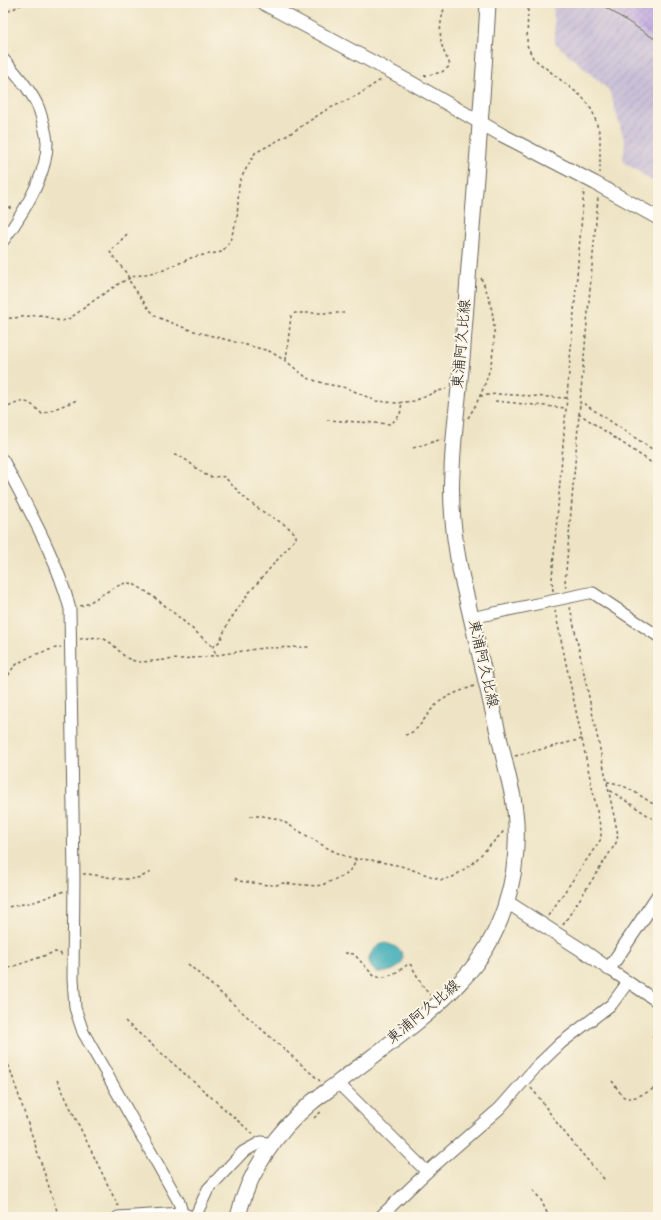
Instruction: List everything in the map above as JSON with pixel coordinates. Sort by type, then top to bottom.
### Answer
[{"type":"main road","name":"東浦阿久比線","points":[[238,1217],[246,1192],[266,1143],[298,1115],[438,1004],[464,979],[478,961],[495,932],[507,902],[516,849],[516,828],[513,797],[455,543],[452,507],[454,437],[460,388],[481,122],[488,3]]},
{"type":"street","points":[[263,3],[393,73],[502,135],[658,218]]},
{"type":"street","points":[[3,59],[31,94],[39,108],[47,141],[43,168],[27,206],[3,241]]},
{"type":"street","points":[[3,460],[51,556],[66,592],[70,607],[74,875],[73,978],[75,1008],[83,1032],[187,1215],[120,1217]]},
{"type":"street","points":[[471,618],[593,593],[658,636]]},
{"type":"street","points":[[609,969],[658,896]]},
{"type":"street","points":[[507,902],[658,1002]]},
{"type":"street","points":[[380,1217],[427,1172],[500,1108],[536,1067],[561,1043],[612,1004],[628,982]]},
{"type":"street","points":[[334,1086],[427,1172]]},
{"type":"street","points":[[195,1217],[208,1189],[244,1152],[266,1143]]},
{"type":"path","points":[[3,14],[25,3]]},
{"type":"path","points":[[424,76],[442,72],[450,66],[440,34],[442,12],[446,3]]},
{"type":"path","points":[[528,3],[527,45],[534,58],[581,96],[589,105],[594,115],[600,135],[591,183],[566,398],[552,579],[554,601],[601,830],[601,839],[542,924]]},
{"type":"path","points":[[3,319],[40,315],[60,321],[67,320],[102,295],[129,279],[164,270],[193,257],[222,252],[230,241],[237,219],[239,185],[241,178],[255,153],[288,135],[326,110],[358,94],[379,81],[386,80],[393,73]]},
{"type":"path","points":[[557,934],[618,838],[565,584],[578,415],[598,198],[600,192],[591,183]]},
{"type":"path","points":[[128,234],[110,252],[127,274],[148,308],[156,316],[162,319],[190,330],[269,351],[286,361],[307,378],[326,384],[347,388],[376,401],[387,403],[414,401],[438,391],[460,388]]},
{"type":"path","points":[[413,448],[438,439],[454,437],[469,417],[490,373],[494,350],[493,314],[481,277],[475,272],[469,272]]},
{"type":"path","points":[[286,361],[292,316],[295,313],[344,313]]},
{"type":"path","points":[[479,396],[497,394],[566,398]]},
{"type":"path","points":[[3,409],[25,401],[29,402],[42,414],[76,400]]},
{"type":"path","points":[[327,420],[391,424],[400,415],[402,402]]},
{"type":"path","points":[[495,402],[565,408]]},
{"type":"path","points":[[580,403],[583,403],[658,453]]},
{"type":"path","points":[[578,415],[581,415],[658,467]]},
{"type":"path","points":[[174,455],[182,458],[208,476],[214,478],[225,476],[243,496],[262,511],[289,527],[296,535],[296,538],[248,594],[228,624],[220,641],[214,648]]},
{"type":"path","points":[[70,607],[84,605],[123,584],[134,584],[153,596],[214,648],[216,655]]},
{"type":"path","points":[[3,686],[11,671],[22,660],[51,649],[92,638],[105,640],[127,659],[134,662],[216,655],[263,648],[309,646]]},
{"type":"path","points":[[405,735],[415,730],[430,711],[443,700],[486,681]]},
{"type":"path","points":[[504,758],[582,739]]},
{"type":"path","points":[[607,782],[614,782],[658,807]]},
{"type":"path","points":[[609,791],[658,822]]},
{"type":"path","points":[[250,816],[263,816],[279,819],[329,849],[349,858],[402,866],[442,880],[453,877],[480,857],[507,828],[516,828]]},
{"type":"path","points":[[235,878],[239,881],[276,885],[283,883],[316,886],[322,885],[347,874],[354,865],[356,859]]},
{"type":"path","points":[[74,875],[91,874],[117,878],[132,878],[140,877],[152,872]]},
{"type":"path","points":[[3,908],[34,902],[61,893],[70,887],[74,887]]},
{"type":"path","points":[[3,970],[55,952],[60,953],[64,959]]},
{"type":"path","points":[[345,953],[354,954],[373,975],[377,977],[387,976],[400,970],[408,964],[411,965],[424,988],[438,1004]]},
{"type":"path","points":[[188,964],[334,1086]]},
{"type":"path","points":[[125,1021],[256,1136],[266,1143]]},
{"type":"path","points":[[658,1031],[654,1036],[658,1066]]},
{"type":"path","points":[[3,1048],[59,1217]]},
{"type":"path","points":[[612,1081],[623,1096],[628,1098],[655,1088],[658,1078]]},
{"type":"path","points":[[58,1080],[120,1210],[120,1217]]},
{"type":"path","points":[[524,1081],[539,1096],[550,1113],[605,1180]]},
{"type":"path","points":[[655,1088],[658,1091]]},
{"type":"path","points":[[533,1190],[541,1200],[549,1217]]},
{"type":"shaded area","points":[[553,3],[658,3],[658,185],[623,161],[625,142],[609,90],[555,43]]},
{"type":"water","points":[[384,943],[401,951],[403,958],[402,962],[397,968],[388,972],[380,972],[373,969],[370,965],[369,957],[373,950]]},
{"type":"building","points":[[599,3],[658,3],[658,41]]}]
